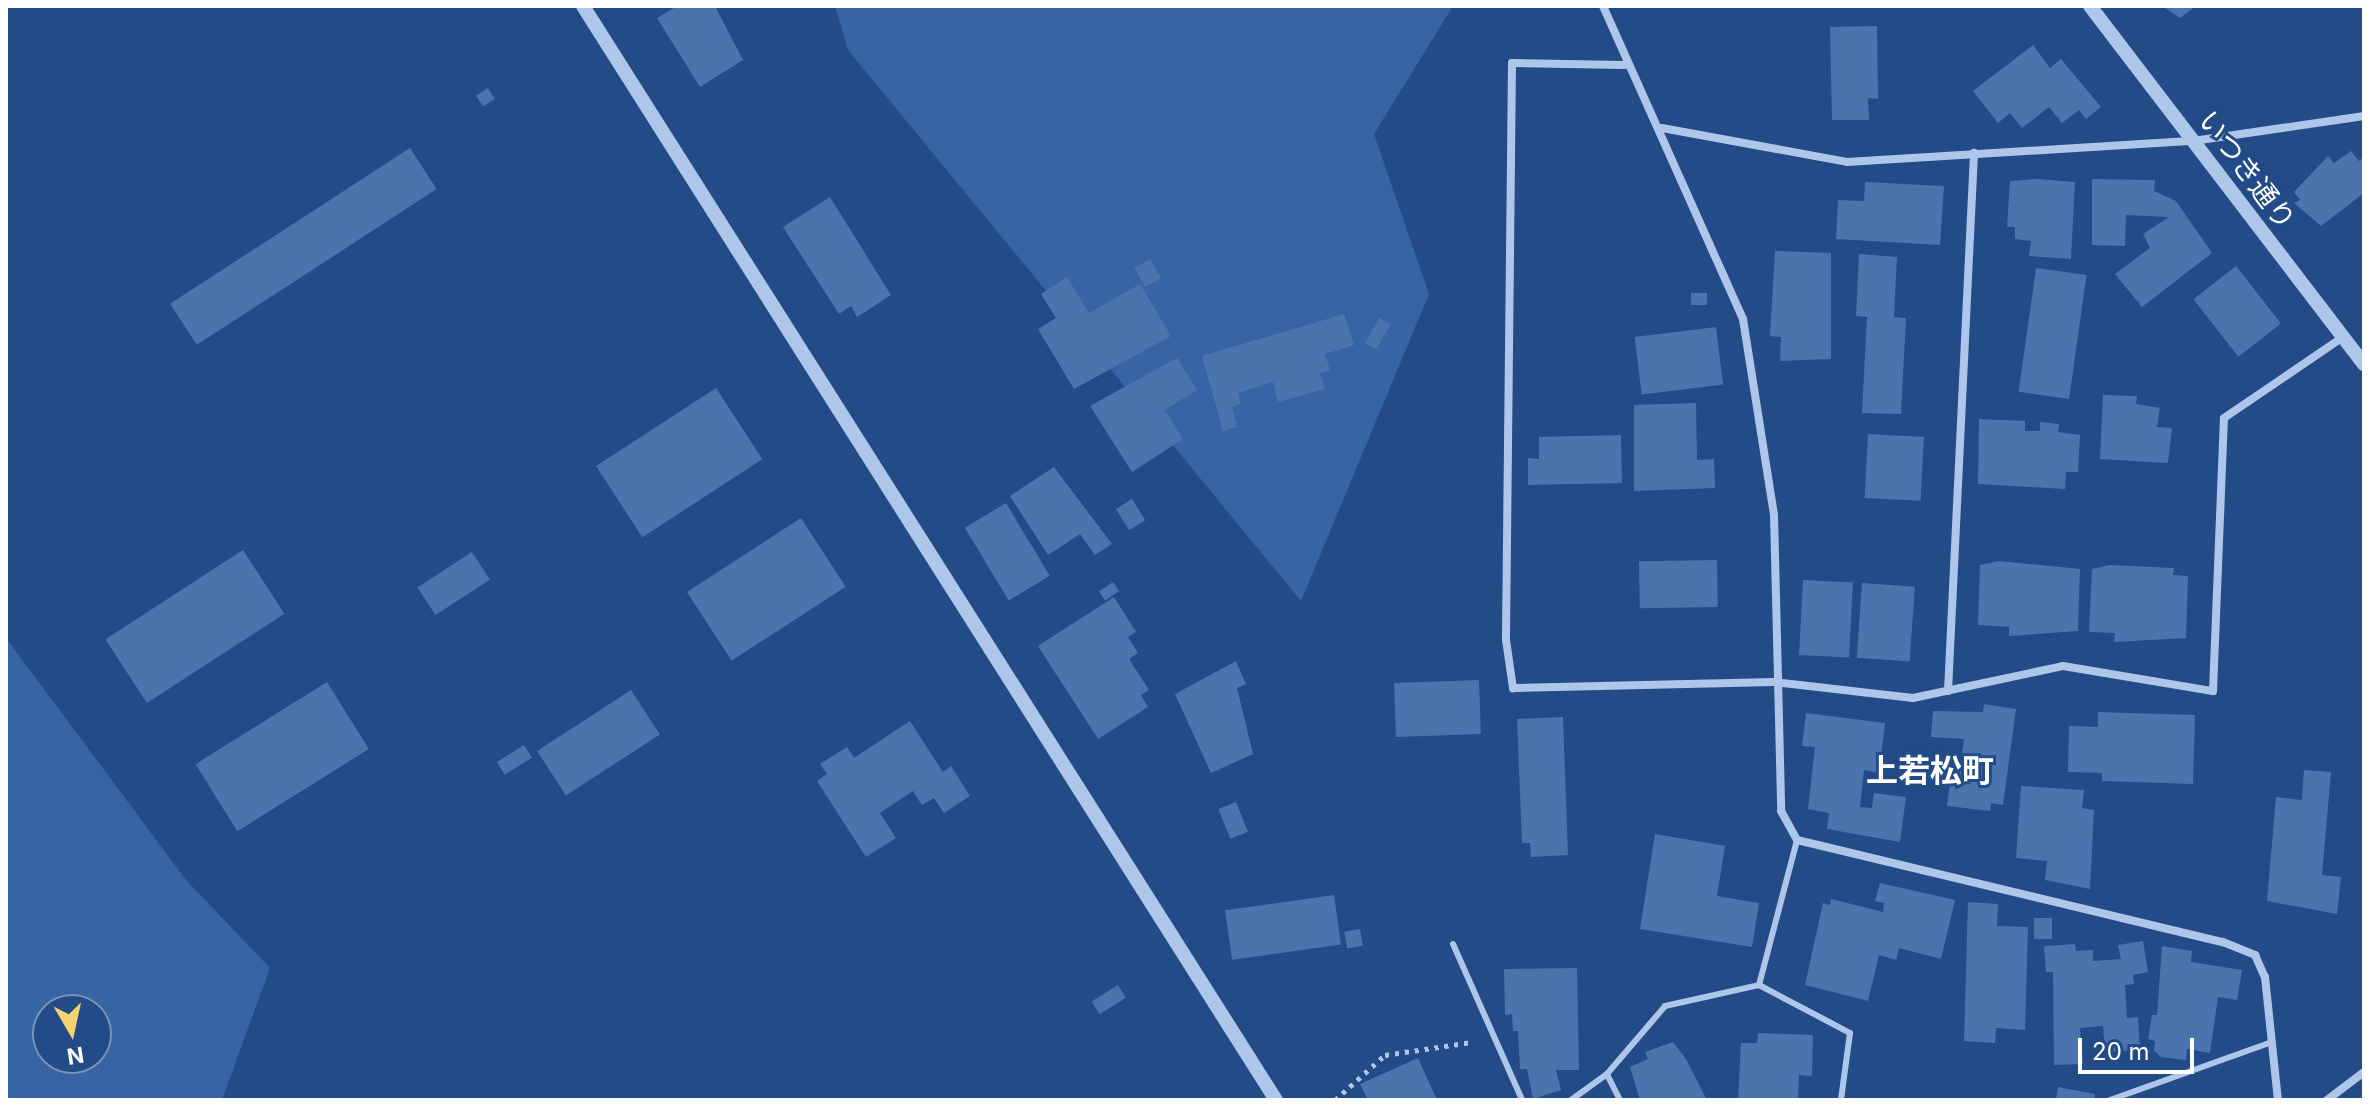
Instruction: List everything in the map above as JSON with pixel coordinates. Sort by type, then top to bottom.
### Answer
[{"type":"street","points":[[583,6],[1276,1100]]},
{"type":"street","points":[[1603,6],[1624,65],[1662,128],[1743,319],[1774,515],[1774,682],[1781,811],[1797,840],[2223,942],[2255,955],[2265,977],[2278,1100]]},
{"type":"street","name":"いつき通り","points":[[2090,6],[2364,364]]},
{"type":"street","points":[[1624,65],[1512,63],[1506,640],[1513,688],[1774,682],[1913,698],[2063,666],[2213,691],[2224,418],[2343,337]]},
{"type":"street","points":[[1662,128],[1847,162],[2193,141],[2364,116]]},
{"type":"street","points":[[1948,691],[1974,153]]},
{"type":"street","points":[[2327,1100],[2364,1072]]},
{"type":"lane","points":[[1759,985],[1797,840]]},
{"type":"lane","points":[[1453,944],[1522,1100]]},
{"type":"lane","points":[[1571,1100],[1607,1074],[1665,1006],[1759,985],[1850,1033],[1841,1100]]},
{"type":"lane","points":[[2110,1100],[2272,1042]]},
{"type":"lane","points":[[1607,1074],[1620,1100]]},
{"type":"path","points":[[1335,1100],[1385,1055],[1495,1039]]},
{"type":"shaded area","points":[[835,6],[1453,6],[1374,134],[1429,294],[1301,601],[848,50]]},
{"type":"shaded area","points":[[6,638],[186,880],[270,968],[222,1100],[6,1100]]},
{"type":"building","points":[[677,6],[715,6],[743,60],[700,87],[657,18]]},
{"type":"building","points":[[2162,6],[2196,6],[2180,18]]},
{"type":"building","points":[[1877,26],[1878,99],[1868,98],[1869,120],[1832,120],[1830,27]]},
{"type":"building","points":[[2033,45],[2050,68],[2061,59],[2101,107],[2086,119],[2079,110],[2062,123],[2049,107],[2022,128],[2010,113],[1998,123],[1973,91]]},
{"type":"building","points":[[488,88],[495,99],[483,106],[476,95]]},
{"type":"building","points":[[410,148],[437,189],[197,345],[170,304]]},
{"type":"building","points":[[2351,151],[2359,161],[2364,157],[2364,193],[2321,226],[2294,203],[2300,200],[2294,192],[2328,156],[2334,163]]},
{"type":"building","points":[[2037,179],[2075,182],[2071,259],[2029,256],[2031,241],[2015,239],[2015,227],[2007,227],[2010,181]]},
{"type":"building","points":[[2092,179],[2155,180],[2154,191],[2176,201],[2212,253],[2142,307],[2115,274],[2150,248],[2143,234],[2169,217],[2126,215],[2125,246],[2092,245]]},
{"type":"building","points":[[1865,182],[1944,186],[1940,245],[1836,239],[1838,200],[1864,201]]},
{"type":"building","points":[[830,197],[891,295],[857,317],[851,306],[839,314],[783,227]]},
{"type":"building","points":[[1775,251],[1831,253],[1831,359],[1780,361],[1781,337],[1770,336]]},
{"type":"building","points":[[1859,254],[1897,257],[1894,317],[1906,318],[1901,414],[1862,413],[1867,317],[1856,316]]},
{"type":"building","points":[[1150,259],[1161,278],[1145,287],[1134,268]]},
{"type":"building","points":[[2236,266],[2281,324],[2238,357],[2193,299]]},
{"type":"building","points":[[2036,268],[2087,275],[2069,399],[2019,392]]},
{"type":"building","points":[[1067,277],[1089,313],[1140,284],[1171,336],[1074,389],[1038,329],[1056,318],[1041,294]]},
{"type":"building","points":[[1691,293],[1707,293],[1707,305],[1691,305]]},
{"type":"building","points":[[1344,314],[1354,345],[1325,354],[1330,370],[1320,373],[1325,389],[1278,402],[1273,382],[1238,393],[1241,404],[1232,407],[1237,427],[1223,431],[1202,356]]},
{"type":"building","points":[[1379,318],[1390,324],[1376,350],[1365,343]]},
{"type":"building","points":[[1716,327],[1723,385],[1642,395],[1635,337]]},
{"type":"building","points":[[1177,358],[1197,390],[1165,410],[1183,439],[1132,472],[1090,406]]},
{"type":"building","points":[[716,388],[762,459],[642,537],[596,466]]},
{"type":"building","points":[[2103,395],[2137,396],[2136,404],[2160,408],[2157,427],[2172,428],[2168,463],[2100,459]]},
{"type":"building","points":[[1696,403],[1697,460],[1714,459],[1715,488],[1634,491],[1634,405]]},
{"type":"building","points":[[1979,419],[2025,421],[2025,431],[2040,431],[2040,422],[2059,424],[2058,432],[2080,435],[2078,472],[2066,472],[2065,489],[1978,484]]},
{"type":"building","points":[[1868,434],[1924,437],[1921,501],[1865,498]]},
{"type":"building","points":[[1621,435],[1622,483],[1528,485],[1528,458],[1539,459],[1539,437]]},
{"type":"building","points":[[1054,467],[1112,544],[1095,555],[1080,534],[1048,555],[1010,496]]},
{"type":"building","points":[[1132,499],[1145,520],[1129,530],[1116,509]]},
{"type":"building","points":[[1006,503],[1050,576],[1009,601],[965,528]]},
{"type":"building","points":[[801,518],[846,587],[732,661],[687,592]]},
{"type":"building","points":[[243,550],[284,614],[147,703],[105,639]]},
{"type":"building","points":[[472,552],[490,580],[435,615],[417,587]]},
{"type":"building","points":[[1717,560],[1718,607],[1640,608],[1639,561]]},
{"type":"building","points":[[1999,561],[2080,569],[2078,631],[2009,636],[2009,627],[1978,625],[1980,565]]},
{"type":"building","points":[[2109,565],[2174,568],[2173,575],[2188,576],[2186,638],[2114,642],[2115,633],[2089,632],[2092,569]]},
{"type":"building","points":[[1803,580],[1853,583],[1849,658],[1799,655]]},
{"type":"building","points":[[1113,582],[1119,591],[1105,601],[1099,592]]},
{"type":"building","points":[[1862,583],[1915,587],[1910,662],[1857,658]]},
{"type":"building","points":[[1114,597],[1136,632],[1128,637],[1138,653],[1129,659],[1149,690],[1141,695],[1148,707],[1098,739],[1038,646]]},
{"type":"building","points":[[1236,661],[1246,684],[1237,688],[1253,754],[1211,773],[1175,694]]},
{"type":"building","points":[[1479,680],[1481,734],[1396,737],[1394,683]]},
{"type":"building","points":[[327,682],[369,749],[237,831],[196,764]]},
{"type":"building","points":[[631,690],[660,734],[566,795],[537,751]]},
{"type":"building","points":[[1984,704],[2016,709],[2003,805],[1991,803],[1990,811],[1947,806],[1950,783],[1958,784],[1964,739],[1931,737],[1933,711],[1983,712]]},
{"type":"building","points":[[2098,712],[2195,715],[2193,784],[2102,781],[2102,773],[2068,772],[2069,726],[2098,727]]},
{"type":"building","points":[[1806,713],[1885,723],[1879,773],[1864,770],[1860,807],[1872,808],[1874,793],[1906,797],[1900,842],[1827,829],[1829,813],[1808,809],[1815,747],[1802,746]]},
{"type":"building","points":[[1563,717],[1568,855],[1531,857],[1530,843],[1522,843],[1517,719]]},
{"type":"building","points":[[910,721],[943,772],[951,766],[970,796],[944,813],[934,798],[922,805],[913,791],[880,813],[896,838],[866,857],[817,781],[827,774],[820,764],[847,747],[854,758]]},
{"type":"building","points":[[524,745],[532,758],[505,775],[497,762]]},
{"type":"building","points":[[2304,770],[2331,772],[2322,875],[2341,877],[2337,914],[2267,901],[2276,797],[2302,800]]},
{"type":"building","points":[[2021,786],[2084,790],[2082,808],[2094,810],[2090,889],[2045,880],[2047,861],[2016,858]]},
{"type":"building","points":[[1236,802],[1248,832],[1230,839],[1218,809]]},
{"type":"building","points":[[1655,834],[1725,846],[1717,896],[1759,903],[1752,947],[1640,929]]},
{"type":"building","points":[[1880,883],[1955,900],[1941,959],[1899,948],[1896,960],[1879,955],[1868,1001],[1805,985],[1823,903],[1830,905],[1831,899],[1883,912],[1884,903],[1875,901]]},
{"type":"building","points":[[1334,895],[1341,945],[1232,960],[1225,910]]},
{"type":"building","points":[[1968,902],[1998,904],[1997,926],[2028,927],[2025,1030],[1996,1028],[1995,1043],[1964,1041]]},
{"type":"building","points":[[2034,918],[2052,918],[2052,939],[2034,939]]},
{"type":"building","points":[[1360,929],[1363,946],[1347,949],[1344,932]]},
{"type":"building","points":[[2143,941],[2148,972],[2133,975],[2134,984],[2125,985],[2127,1018],[2138,1017],[2140,1050],[2105,1052],[2103,1026],[2080,1028],[2083,1064],[2054,1065],[2053,972],[2046,972],[2044,946],[2075,944],[2076,951],[2093,950],[2093,961],[2121,959],[2118,945]]},
{"type":"building","points":[[2162,946],[2192,951],[2191,962],[2242,970],[2237,1000],[2218,997],[2210,1053],[2187,1049],[2186,1060],[2161,1057],[2154,1051],[2155,1041],[2148,1039],[2152,1015],[2157,1015]]},
{"type":"building","points":[[1577,968],[1579,1070],[1556,1070],[1561,1090],[1533,1099],[1527,1069],[1520,1069],[1518,1031],[1513,1031],[1512,1014],[1505,1015],[1504,969]]},
{"type":"building","points":[[1118,985],[1126,998],[1100,1014],[1092,1001]]},
{"type":"building","points":[[1758,1033],[1813,1035],[1812,1076],[1799,1075],[1798,1100],[1738,1100],[1741,1043],[1757,1043]]},
{"type":"building","points":[[1673,1042],[1686,1059],[1707,1100],[1640,1100],[1630,1067],[1648,1059],[1645,1052]]},
{"type":"building","points":[[1418,1058],[1437,1100],[1368,1100],[1360,1084]]},
{"type":"building","points":[[2058,1087],[2095,1094],[2094,1100],[2056,1100]]},
{"type":"district","name":"上若松町","points":[[1930,771]]}]
